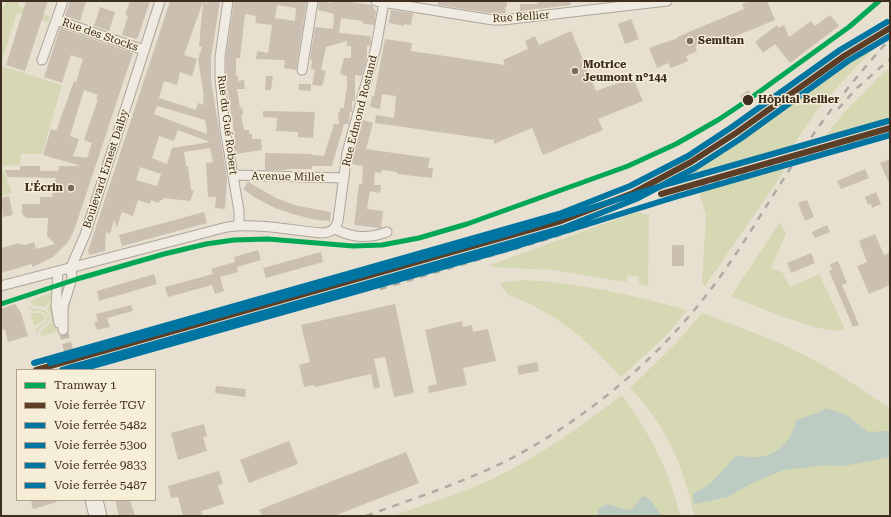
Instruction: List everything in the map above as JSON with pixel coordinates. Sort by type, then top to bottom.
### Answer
[{"type":"street","name":"Rue des Stocks","points":[[42,60],[63,1]]},
{"type":"street","name":"Boulevard Ernest Dalby","points":[[58,271],[56,311],[58,321],[63,330],[63,307],[72,278],[71,267],[85,234],[160,1]]},
{"type":"street","name":"Rue du Gué Robert","points":[[228,1],[220,57],[220,78],[225,129],[239,211],[239,225]]},
{"type":"street","points":[[302,70],[313,1]]},
{"type":"street","name":"Rue Bellier","points":[[380,2],[417,4],[493,20],[503,20],[660,1]]},
{"type":"street","name":"Rue Edmond Rostand","points":[[335,228],[338,221],[347,154],[376,47],[380,2]]},
{"type":"street","name":"Rue des Stocks","points":[[56,20],[144,50]]},
{"type":"street","name":"Avenue Millet","points":[[233,175],[344,178]]},
{"type":"street","points":[[1,286],[239,225],[321,233],[328,233],[335,228],[354,237],[374,236],[387,232]]},
{"type":"street","points":[[90,501],[94,516]]},
{"type":"street","points":[[98,501],[102,516]]},
{"type":"green space","points":[[6,1],[19,1],[18,6],[50,16],[48,22],[17,13],[1,64],[1,7],[4,7]]},
{"type":"green space","points":[[886,36],[815,113],[788,153],[688,181],[685,171],[736,140],[777,112],[827,73]]},
{"type":"green space","points":[[1,66],[62,85],[42,154],[21,154],[20,165],[2,166],[12,193],[1,197]]},
{"type":"green space","points":[[890,68],[890,120],[823,139],[841,116],[883,73]]},
{"type":"green space","points":[[780,169],[785,170],[705,286],[702,284],[706,216],[699,190]]},
{"type":"green space","points":[[637,212],[649,215],[648,286],[639,284],[639,277],[628,275],[626,282],[554,270],[492,267],[490,265]]},
{"type":"green space","points":[[780,222],[786,234],[771,268],[783,273],[790,287],[819,274],[845,329],[823,329],[807,325],[731,296]]},
{"type":"green space","points":[[524,280],[606,290],[687,310],[667,335],[621,377],[577,334],[555,318],[530,304],[507,294],[500,283]]},
{"type":"green space","points":[[53,292],[53,297],[45,307],[31,304],[32,300]]},
{"type":"green space","points":[[53,300],[54,320],[57,331],[41,336],[41,331],[51,322],[51,316],[47,309]]},
{"type":"green space","points":[[28,306],[33,309],[44,310],[49,317],[48,322],[37,331],[37,336],[35,329],[45,322],[47,316],[42,311],[32,311]]},
{"type":"green space","points":[[30,313],[40,313],[44,315],[45,319],[34,326]]},
{"type":"green space","points":[[702,313],[766,338],[804,355],[890,408],[890,516],[694,516],[679,463],[663,431],[642,401],[630,388],[678,341]]},
{"type":"green space","points":[[622,395],[641,423],[657,452],[671,483],[680,516],[392,516],[445,498],[496,477],[561,439]]},
{"type":"shaded area","points":[[826,408],[847,415],[868,432],[890,432],[890,457],[844,466],[827,465],[784,470],[752,483],[728,497],[694,504],[693,494],[710,484],[736,456],[761,457],[774,452],[779,449],[788,439],[792,433],[796,420],[817,413]]},
{"type":"shaded area","points":[[643,496],[647,497],[652,502],[663,516],[597,516],[599,508],[607,504],[629,510],[634,507]]},
{"type":"building","points":[[26,1],[48,1],[25,71],[6,65]]},
{"type":"building","points":[[70,1],[86,2],[80,21],[65,16]]},
{"type":"building","points":[[130,1],[150,1],[136,39],[122,35],[128,16],[125,15]]},
{"type":"building","points":[[170,1],[203,2],[207,3],[207,1],[220,1],[211,58],[211,80],[227,179],[225,209],[215,208],[216,197],[208,197],[206,163],[213,162],[210,148],[184,152],[186,166],[188,166],[191,190],[194,191],[190,201],[163,198],[163,200],[160,200],[159,203],[151,200],[150,204],[138,200],[133,216],[122,212],[117,228],[114,220],[110,234],[106,232],[105,251],[89,255],[88,251]],"holes":[[[203,2],[199,46],[202,47],[198,59],[204,105],[198,103],[196,110],[159,98],[164,81],[177,85],[180,72],[192,76],[197,59],[184,55]],[[157,106],[205,120],[207,134],[154,114]],[[178,130],[210,142],[172,148],[167,164],[152,158],[159,136],[174,141]],[[140,167],[161,174],[157,186],[136,180]]]},
{"type":"building","points":[[234,1],[307,1],[296,70],[284,68],[285,60],[256,59],[257,51],[268,53],[272,25],[255,23],[256,16],[245,14],[240,58],[236,58],[236,76],[238,76],[238,81],[244,80],[245,89],[237,89],[240,108],[242,107],[243,115],[241,115],[244,130],[249,130],[249,134],[252,134],[252,139],[261,139],[262,150],[235,154],[233,140],[235,140],[226,78],[226,56]],"holes":[[[277,5],[296,8],[295,21],[275,18]]]},
{"type":"building","points":[[319,1],[332,3],[332,1],[343,1],[372,5],[376,12],[374,25],[363,24],[363,21],[341,18],[339,33],[370,36],[371,41],[370,46],[367,46],[367,57],[362,76],[355,75],[355,101],[352,101],[352,112],[350,112],[349,124],[344,124],[332,166],[312,166],[312,169],[265,170],[265,153],[312,154],[324,156],[334,124],[339,124],[338,112],[340,112],[340,108],[344,108],[347,91],[347,76],[340,74],[344,58],[351,58],[351,46],[347,46],[347,41],[326,47],[321,70],[326,71],[322,86],[312,85],[315,70],[311,69],[312,60],[310,59],[315,27],[333,29],[334,14],[318,10]]},
{"type":"building","points":[[438,1],[507,1],[507,7],[505,7],[506,13],[496,14],[438,5]]},
{"type":"building","points":[[538,1],[570,1],[571,5],[520,11],[520,4],[537,4]]},
{"type":"building","name":"Semitan","points":[[749,1],[767,1],[775,20],[714,45],[712,40],[695,46],[697,51],[686,56],[688,61],[671,68],[668,63],[657,68],[649,48],[678,38],[677,37],[744,9],[742,4]]},
{"type":"building","points":[[100,7],[115,12],[109,31],[94,26]]},
{"type":"building","points":[[391,10],[413,13],[411,25],[404,24],[404,26],[389,23]]},
{"type":"building","points":[[830,15],[839,26],[790,63],[775,44],[763,53],[755,42],[777,25],[778,28],[784,25],[789,37],[811,21],[815,26]]},
{"type":"building","points":[[631,19],[639,39],[625,44],[618,24]]},
{"type":"building","points":[[60,28],[133,53],[75,228],[70,239],[53,257],[39,264],[32,267],[32,264],[1,273],[1,248],[19,243],[24,245],[34,242],[36,249],[55,244],[47,236],[48,218],[26,218],[22,214],[22,204],[40,204],[40,197],[52,197],[56,178],[7,177],[5,170],[20,170],[20,166],[40,166],[40,171],[58,171],[59,166],[81,166],[43,155],[51,129],[56,131],[74,81],[76,82],[83,59],[71,55],[62,83],[44,77]],"holes":[[[84,90],[98,95],[84,140],[92,143],[87,158],[73,156],[79,139],[70,136]]]},
{"type":"building","points":[[571,31],[596,91],[615,84],[634,80],[643,101],[598,119],[603,130],[543,155],[532,128],[494,144],[494,140],[375,123],[376,115],[394,118],[396,96],[382,94],[380,109],[370,107],[372,96],[374,96],[385,39],[412,43],[411,51],[505,65],[503,60],[528,49],[525,41],[535,36],[539,45]]},
{"type":"building","points":[[266,76],[273,76],[271,90],[265,90]]},
{"type":"building","points":[[299,84],[311,84],[311,91],[299,90]]},
{"type":"building","points":[[748,90],[755,100],[747,106],[740,96]]},
{"type":"building","points":[[263,111],[315,112],[313,138],[298,137],[298,132],[276,131],[277,118],[263,117]]},
{"type":"building","points":[[363,120],[373,123],[366,149],[430,158],[428,168],[433,168],[432,178],[397,174],[397,172],[382,170],[381,173],[375,172],[374,185],[381,185],[380,193],[370,191],[367,209],[383,211],[381,228],[354,225],[359,184],[362,184],[363,166],[352,164],[353,154]]},
{"type":"building","points":[[890,159],[890,185],[880,163]]},
{"type":"building","points":[[865,169],[869,178],[841,189],[837,181]]},
{"type":"building","points":[[248,182],[276,198],[298,206],[331,212],[330,221],[317,220],[275,208],[254,197],[243,189]]},
{"type":"building","points":[[876,192],[881,204],[872,208],[871,204],[868,205],[865,197]]},
{"type":"building","points":[[9,196],[13,215],[3,217],[1,198]]},
{"type":"building","points":[[807,200],[814,217],[805,221],[798,203]]},
{"type":"building","points":[[204,212],[207,223],[122,246],[119,235]]},
{"type":"building","points":[[827,225],[830,232],[815,238],[812,232]]},
{"type":"building","points":[[875,234],[884,255],[890,252],[890,285],[869,294],[857,266],[867,262],[859,241]]},
{"type":"building","points":[[672,245],[684,245],[684,266],[672,266]]},
{"type":"building","points":[[258,250],[261,260],[237,267],[238,272],[220,277],[224,291],[215,294],[212,285],[168,297],[165,287],[213,274],[211,269],[235,262],[234,257]]},
{"type":"building","points":[[321,252],[323,262],[266,278],[263,268]]},
{"type":"building","points":[[811,253],[815,263],[791,273],[787,263]]},
{"type":"building","points":[[838,261],[847,283],[842,285],[859,325],[853,327],[829,271],[832,270],[830,264]]},
{"type":"building","points":[[154,274],[157,284],[99,301],[97,291]]},
{"type":"building","points":[[15,304],[21,313],[28,336],[8,342],[5,329],[1,330],[1,309]]},
{"type":"building","points":[[395,304],[414,393],[394,397],[385,357],[374,359],[380,387],[374,389],[371,374],[315,387],[314,385],[304,387],[299,365],[310,362],[301,325]]},
{"type":"building","points":[[131,305],[133,311],[107,318],[110,327],[97,330],[94,322],[98,321],[96,314]]},
{"type":"building","points":[[462,321],[463,327],[472,325],[473,332],[488,329],[496,361],[463,368],[467,385],[429,393],[428,386],[437,384],[425,330]]},
{"type":"building","points":[[537,362],[539,371],[519,375],[517,366]]},
{"type":"building","points":[[216,386],[246,389],[245,397],[215,393]]},
{"type":"building","points":[[204,424],[207,436],[203,437],[207,451],[178,460],[171,433]]},
{"type":"building","points":[[289,441],[298,464],[249,483],[240,460]]},
{"type":"building","points":[[406,452],[419,483],[334,516],[262,516],[259,510]]},
{"type":"building","points":[[219,471],[223,484],[218,485],[224,504],[201,511],[203,516],[183,516],[178,497],[171,498],[168,486]]},
{"type":"building","points":[[31,501],[57,501],[57,502],[33,509]]},
{"type":"building","points":[[115,501],[130,501],[135,516],[119,516]]},
{"type":"tunnel","points":[[63,330],[74,369]]},
{"type":"railway","points":[[366,516],[458,482],[512,458],[572,422],[600,401],[652,356],[699,305],[731,261],[793,164],[834,105],[890,39]]},
{"type":"railway","points":[[838,109],[857,88],[890,59]]},
{"type":"railway","points":[[380,289],[548,239],[621,215],[686,191],[890,133]]},
{"type":"tram line","name":"1","points":[[1,304],[77,279],[164,254],[206,244],[234,240],[268,239],[353,246],[382,245],[419,238],[467,224],[628,166],[676,144],[718,120],[748,100],[849,27],[879,1]]},
{"type":"rail line","name":"5300","points":[[34,363],[559,214],[630,186],[688,156],[732,127],[840,50],[887,22]]},
{"type":"rail line","name":"TGV","points":[[40,369],[561,221],[633,193],[691,162],[736,133],[844,56],[890,28]]},
{"type":"rail line","name":"5482","points":[[66,369],[563,228],[636,199],[695,168],[740,139],[848,61],[890,36]]},
{"type":"rail line","name":"5487","points":[[50,363],[513,232],[671,183],[888,121]]},
{"type":"rail line","name":"TGV","points":[[661,194],[890,128]]},
{"type":"rail line","name":"9833","points":[[82,369],[517,246],[675,197],[890,135]]},
{"type":"place","name":"Semitan","points":[[690,41]]},
{"type":"place","name":"Motrice Jeumont n°144","points":[[575,71]]},
{"type":"place","name":"Hôpital Bellier","points":[[748,100]]},
{"type":"place","name":"L'Écrin","points":[[71,188]]}]
